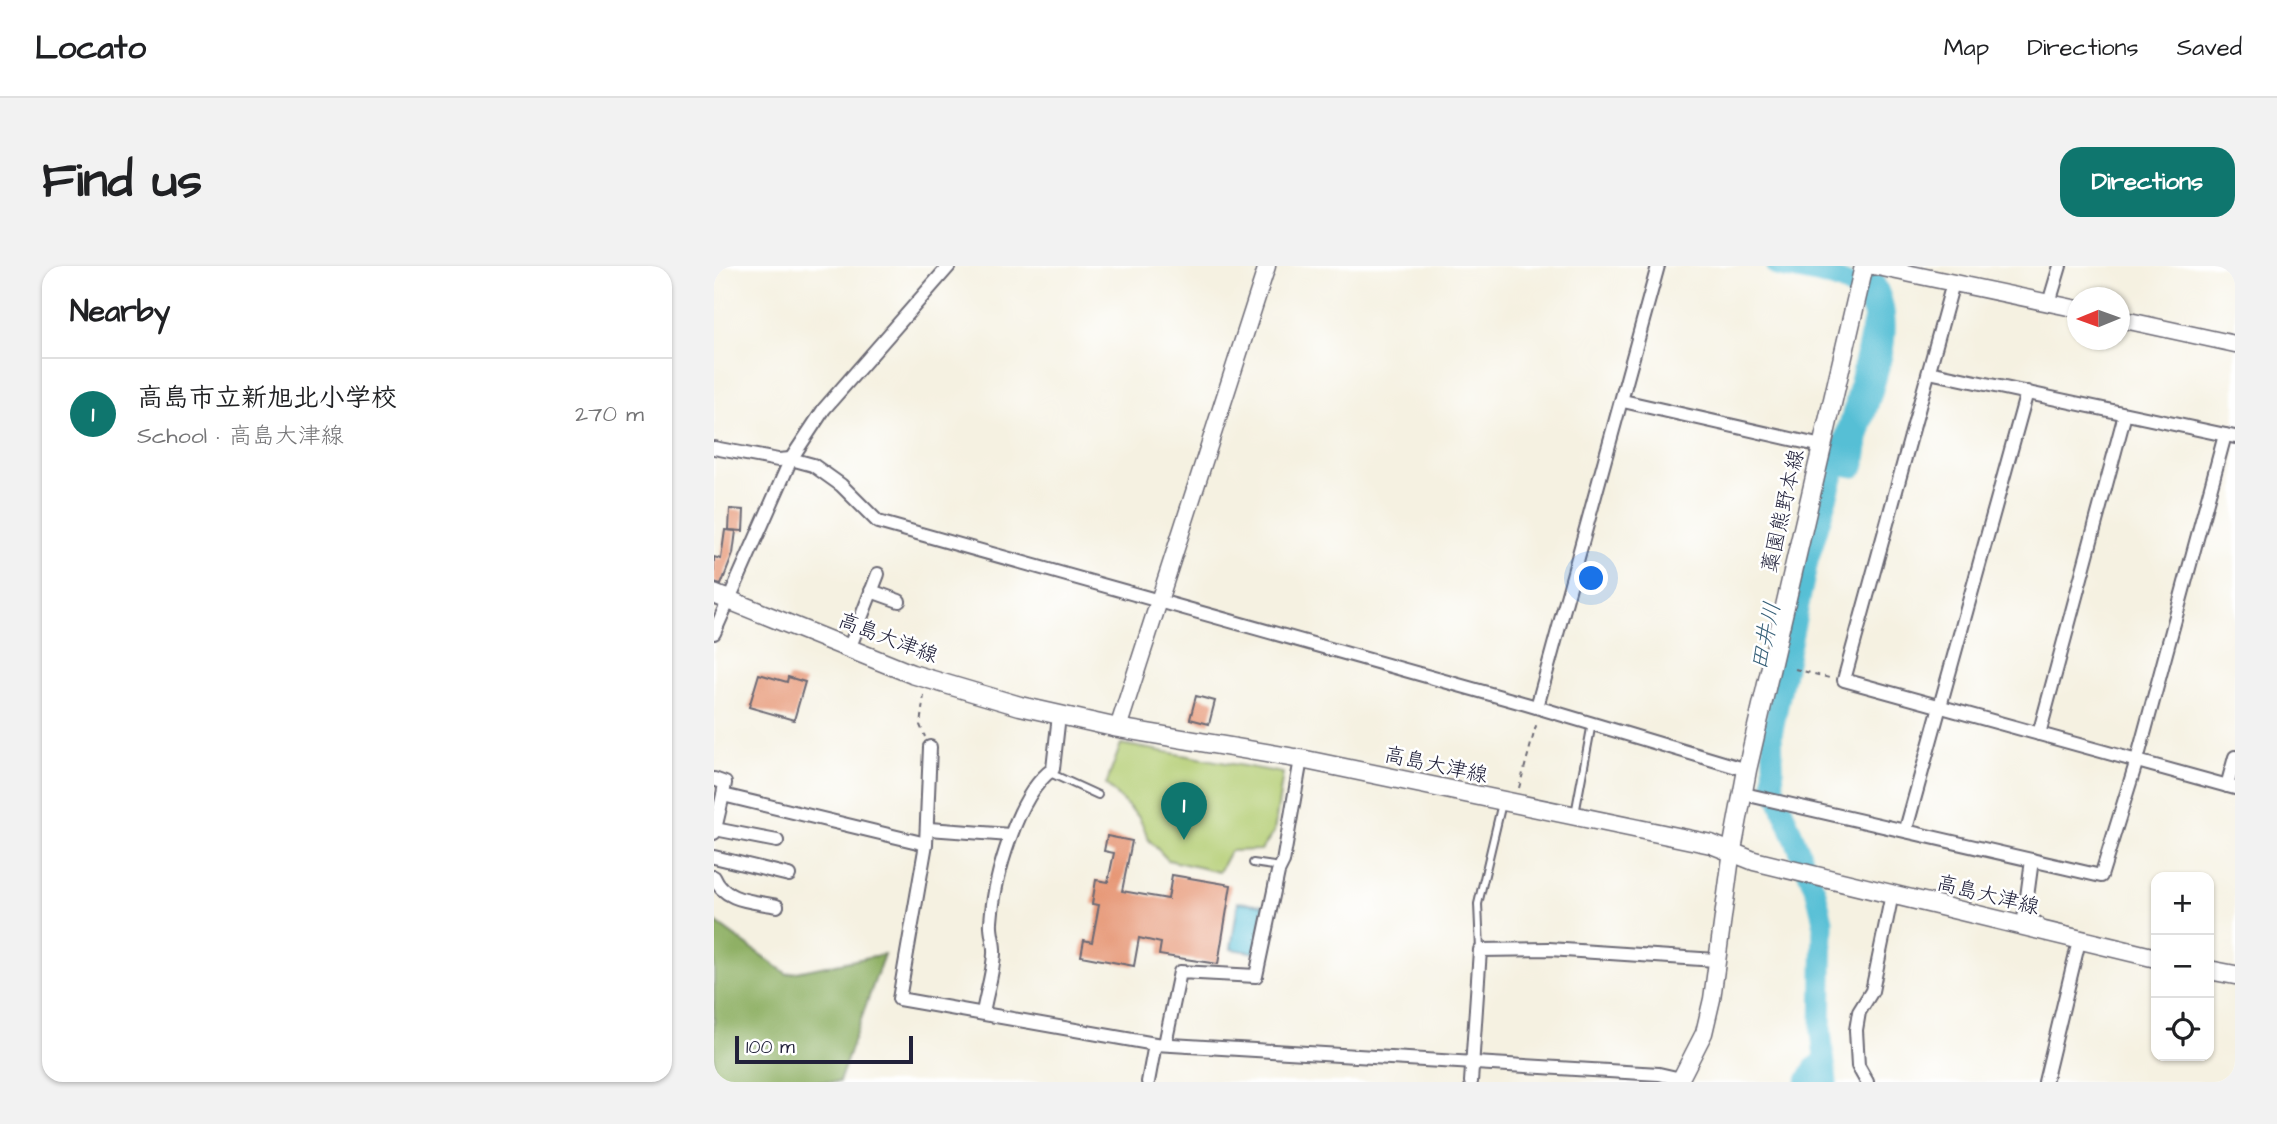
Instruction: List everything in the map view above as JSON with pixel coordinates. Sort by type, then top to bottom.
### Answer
[{"type":"main road","name":"藁園熊野本線","points":[[1732,850],[1744,794],[1746,770],[1856,301],[1866,270]]},
{"type":"main road","name":"高島大津線","points":[[722,597],[927,678],[1059,715],[1301,759],[1732,850],[1754,860],[2151,957]]},
{"type":"main road","points":[[2214,971],[2235,975]]},
{"type":"street","points":[[714,633],[722,597],[792,459],[824,409],[949,266]]},
{"type":"street","points":[[1118,727],[1267,266]]},
{"type":"street","points":[[1537,707],[1658,266]]},
{"type":"street","points":[[2049,303],[2060,266]]},
{"type":"street","points":[[1866,270],[1953,283],[2067,307]]},
{"type":"street","points":[[1953,283],[1844,680],[2231,787],[2235,757]]},
{"type":"street","points":[[2130,321],[2235,344]]},
{"type":"street","points":[[1744,794],[1796,803],[2101,876],[2230,436],[1929,372]]},
{"type":"street","points":[[1906,830],[1938,706],[2027,392]]},
{"type":"street","points":[[1623,401],[1822,446]]},
{"type":"street","points":[[2039,734],[2125,414]]},
{"type":"street","points":[[714,448],[778,460],[792,459],[813,465],[841,485],[878,522],[1159,599],[1746,770]]},
{"type":"street","points":[[849,649],[878,574]]},
{"type":"street","points":[[871,591],[899,601]]},
{"type":"street","points":[[983,1013],[994,951],[991,919],[1010,835],[1016,817],[1048,772],[1053,769],[1059,715]]},
{"type":"street","points":[[930,747],[929,829],[899,999],[1160,1044],[1659,1074],[1682,1081],[1704,1032],[1732,850]]},
{"type":"street","points":[[1148,1082],[1180,972],[1256,976],[1281,867],[1301,759]]},
{"type":"street","points":[[714,779],[725,783],[715,831],[777,841]]},
{"type":"street","points":[[723,796],[926,844]]},
{"type":"street","points":[[929,829],[1010,835]]},
{"type":"street","points":[[714,857],[789,875]]},
{"type":"street","points":[[2032,860],[2024,919],[2055,928],[2071,939],[2045,1082]]},
{"type":"street","points":[[714,877],[719,888],[727,895],[777,906]]},
{"type":"street","points":[[1867,1082],[1858,1066],[1856,1030],[1860,1012],[1872,991],[1892,894]]},
{"type":"street","points":[[1471,1082],[1480,950],[1549,949],[1716,960]]},
{"type":"lane","points":[[1574,818],[1592,723]]},
{"type":"lane","points":[[1048,772],[1098,795]]},
{"type":"lane","points":[[1480,950],[1478,904],[1508,804]]},
{"type":"lane","points":[[1253,863],[1281,867]]},
{"type":"path","points":[[1795,669],[1844,680]]},
{"type":"path","points":[[927,678],[920,725],[930,747]]},
{"type":"path","points":[[1508,804],[1540,712],[1537,707]]},
{"type":"green space","points":[[1121,744],[1283,773],[1274,832],[1261,850],[1230,851],[1219,872],[1168,860],[1149,840],[1139,817],[1106,785]]},
{"type":"green space","points":[[714,921],[787,974],[884,954],[839,1082],[714,1082]]},
{"type":"water","points":[[1238,902],[1264,905],[1257,953],[1231,949]]},
{"type":"building","points":[[730,509],[744,510],[743,531],[729,530]]},
{"type":"building","points":[[725,530],[736,531],[733,554],[721,585],[714,583],[714,557],[721,559]]},
{"type":"building","points":[[759,674],[787,682],[788,677],[805,682],[794,720],[749,707]]},
{"type":"building","points":[[1196,696],[1215,701],[1209,724],[1190,719]]},
{"type":"building","points":[[1107,836],[1132,841],[1122,891],[1168,899],[1172,875],[1231,885],[1218,964],[1159,955],[1161,943],[1139,938],[1134,966],[1081,956],[1084,940],[1092,942],[1099,905],[1092,904],[1096,880],[1108,882],[1114,853],[1104,851]]},
{"type":"waterway","name":"田井川","points":[[1777,266],[1821,275],[1849,285],[1861,293],[1874,318],[1855,405],[1808,561],[1772,734],[1774,788],[1816,892],[1823,921],[1821,1031],[1827,1082]]},
{"type":"waterway","points":[[1837,464],[1854,467],[1861,430],[1882,354],[1885,318],[1875,284]]},
{"type":"waterway","points":[[1806,1082],[1814,1068],[1823,1062]]},
{"type":"place","name":"高島市立新旭北小学校","points":[[1184,840]]}]
